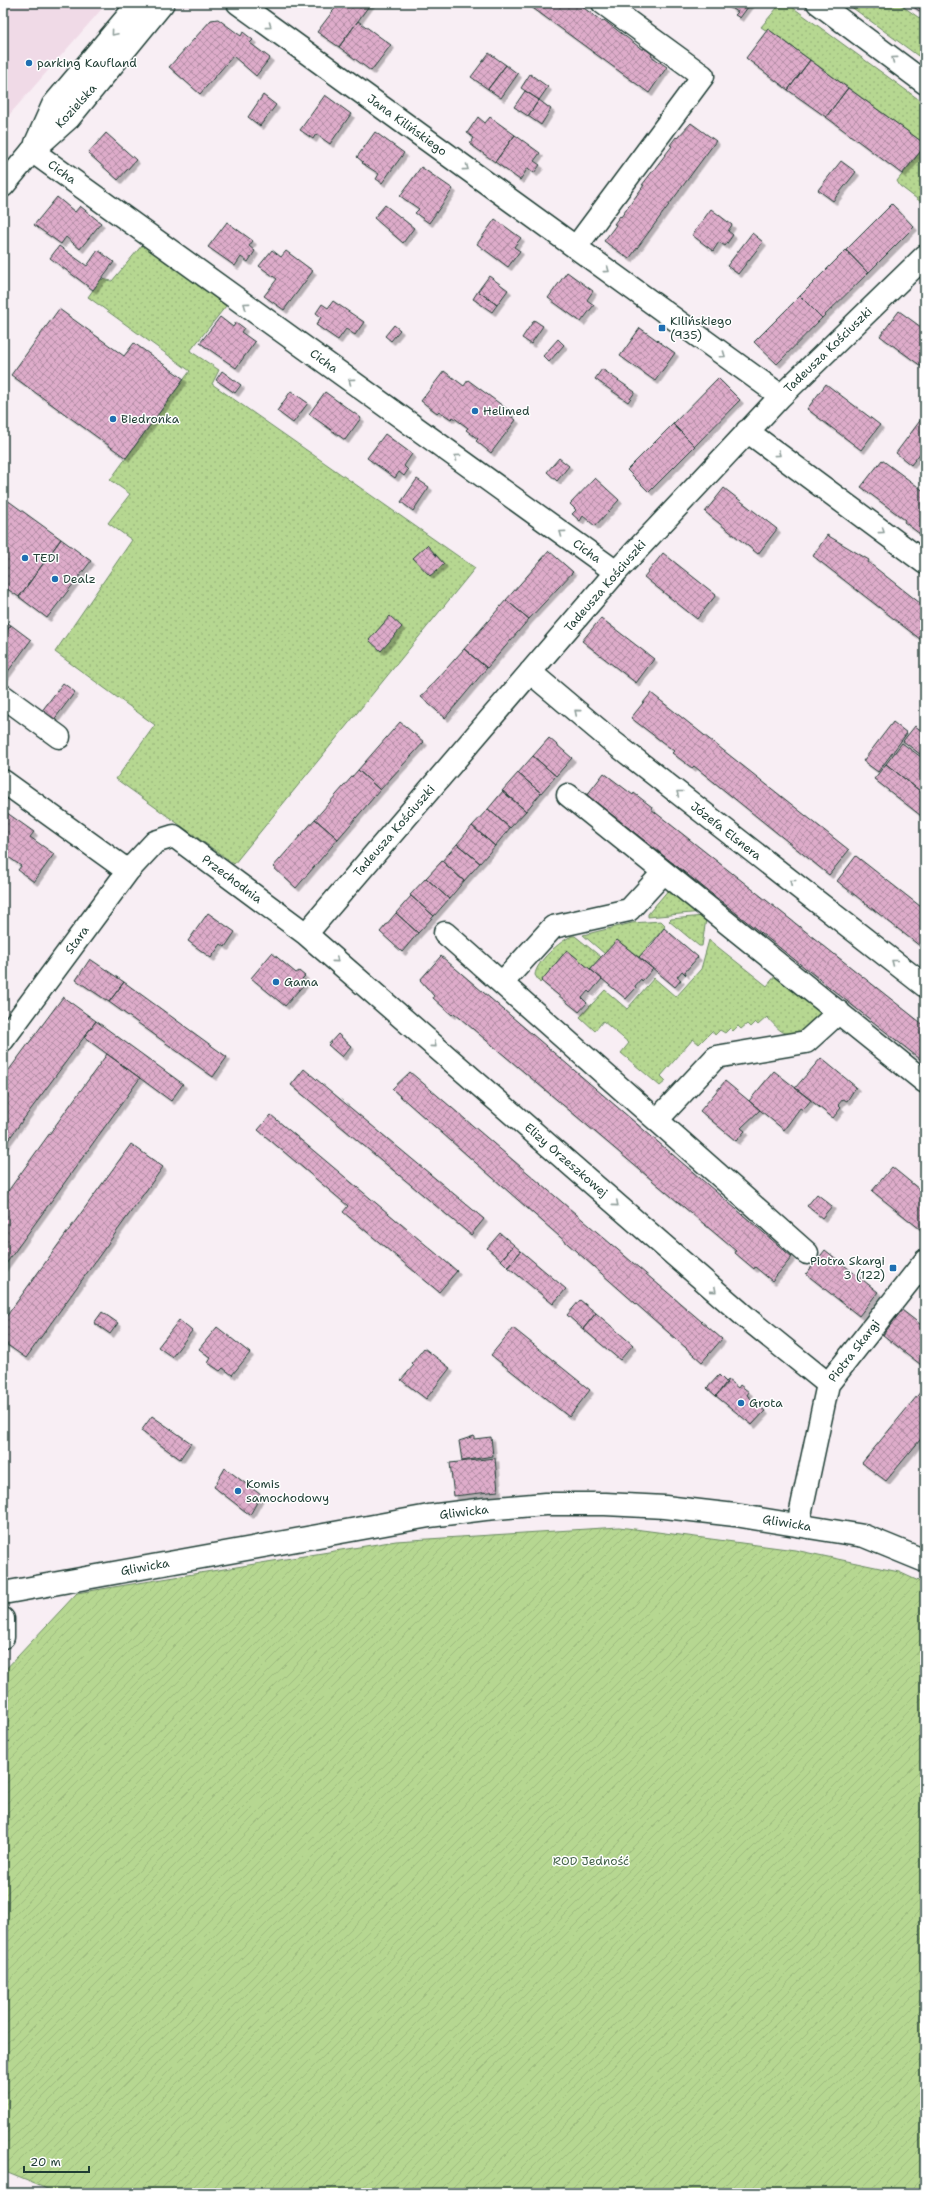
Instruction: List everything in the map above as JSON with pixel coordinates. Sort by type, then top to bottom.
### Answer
[{"type":"street","name":"Kozielska","points":[[32,151],[53,105],[139,3]]},
{"type":"street","name":"Kozielska","points":[[3,186],[32,151],[69,118],[163,3]]},
{"type":"street","name":"Jana Kilińskiego","points":[[238,3],[781,396]]},
{"type":"street","points":[[576,247],[703,76],[603,3]]},
{"type":"street","points":[[818,3],[925,83]]},
{"type":"street","name":"Cicha","points":[[32,151],[616,572]]},
{"type":"street","name":"Tadeusza Kościuszki","points":[[306,934],[616,572],[746,431],[925,256]]},
{"type":"street","points":[[746,431],[925,563]]},
{"type":"street","name":"Józefa Elsnera","points":[[530,672],[613,742],[925,986]]},
{"type":"street","points":[[3,696],[59,737]]},
{"type":"street","points":[[3,781],[128,871]]},
{"type":"street","points":[[568,795],[925,1082]]},
{"type":"street","name":"Przechodnia","points":[[155,842],[174,836],[306,934]]},
{"type":"street","name":"Stara","points":[[3,1040],[128,871],[155,842]]},
{"type":"street","points":[[502,983],[554,927],[629,910],[664,872]]},
{"type":"street","points":[[445,933],[807,1253]]},
{"type":"street","name":"Elizy Orzeszkowej","points":[[306,934],[749,1320],[828,1384]]},
{"type":"street","points":[[657,1120],[716,1057],[806,1042],[839,1012]]},
{"type":"street","name":"Piotra Skargi","points":[[798,1525],[828,1384],[925,1261]]},
{"type":"street","name":"Gliwicka","points":[[3,1593],[378,1525],[485,1509],[545,1504],[605,1504],[665,1507],[735,1515],[864,1536],[925,1561]]},
{"type":"street","points":[[3,1619],[3,1637]]},
{"type":"shaded area","name":"parking Kaufland","points":[[3,3],[107,3],[3,122]]},
{"type":"green space","points":[[846,3],[898,3],[925,22],[925,61]]},
{"type":"green space","points":[[788,4],[925,104],[925,144],[768,29],[767,31],[761,27],[777,8]]},
{"type":"green space","points":[[925,146],[925,205],[900,186],[897,181]]},
{"type":"green space","points":[[143,244],[226,306],[190,351],[219,370],[212,384],[475,568],[234,864],[116,779],[155,725],[55,652],[132,540],[108,523],[130,494],[110,480],[190,371],[88,297],[101,279],[112,281]]},
{"type":"green space","points":[[670,888],[702,912],[648,917],[648,914]]},
{"type":"green space","points":[[704,916],[706,919],[702,946],[699,946],[669,921],[671,919]]},
{"type":"green space","points":[[661,921],[665,925],[664,928],[639,957],[617,940],[605,954],[583,935],[632,923]]},
{"type":"green space","points":[[572,936],[575,936],[601,957],[590,969],[567,950],[540,983],[535,975],[536,970],[544,958],[555,947]]},
{"type":"green space","points":[[709,940],[767,986],[780,970],[824,1011],[809,1031],[789,1034],[785,1033],[767,1017],[758,1025],[755,1022],[750,1027],[747,1024],[741,1029],[738,1026],[733,1031],[730,1028],[725,1033],[720,1030],[715,1035],[712,1031],[699,1044],[693,1039],[661,1076],[666,1081],[660,1086],[621,1053],[629,1043],[603,1021],[595,1031],[580,1017],[605,990],[627,1009],[654,978],[676,997],[701,969]]},
{"type":"green space","name":"ROD Jedność","points":[[619,1527],[795,1550],[899,1572],[925,1584],[925,2193],[57,2193],[3,2171],[3,1672],[77,1593],[396,1541]]},
{"type":"building","points":[[339,3],[371,3],[339,47],[317,32]]},
{"type":"building","points":[[532,3],[577,3],[603,22],[604,20],[643,50],[644,48],[652,54],[651,56],[667,67],[649,93],[530,6]]},
{"type":"building","points":[[723,3],[751,3],[740,18],[735,15],[738,12]]},
{"type":"building","points":[[908,3],[925,3],[925,15]]},
{"type":"building","points":[[218,19],[241,36],[243,32],[253,40],[250,43],[270,58],[256,76],[233,56],[200,94],[169,67],[211,20]]},
{"type":"building","points":[[358,21],[391,45],[371,71],[339,47]]},
{"type":"building","points":[[768,29],[810,60],[788,90],[746,58]]},
{"type":"building","points":[[489,53],[506,65],[488,89],[471,77]]},
{"type":"building","points":[[810,60],[848,88],[826,117],[788,90]]},
{"type":"building","points":[[506,65],[518,74],[501,98],[488,89]]},
{"type":"building","points":[[530,74],[548,87],[539,100],[521,88]]},
{"type":"building","points":[[848,88],[925,144],[925,146],[902,174],[826,117]]},
{"type":"building","points":[[525,91],[539,100],[528,116],[514,107]]},
{"type":"building","points":[[263,95],[276,105],[260,126],[248,117]]},
{"type":"building","points":[[325,95],[351,114],[330,144],[316,134],[313,139],[300,130]]},
{"type":"building","points":[[539,100],[551,109],[541,125],[528,116]]},
{"type":"building","points":[[478,117],[485,123],[490,117],[515,135],[495,162],[470,144],[474,138],[467,133]]},
{"type":"building","points":[[691,123],[716,141],[629,259],[604,241],[616,225],[614,224],[620,216],[621,217],[644,185],[642,185],[672,146],[670,145]]},
{"type":"building","points":[[375,132],[404,153],[382,183],[376,179],[379,174],[362,163],[363,162],[357,157]]},
{"type":"building","points":[[106,133],[136,160],[118,180],[88,153]]},
{"type":"building","points":[[515,135],[540,153],[534,161],[540,165],[534,173],[528,168],[520,180],[495,162]]},
{"type":"building","points":[[841,161],[856,172],[833,201],[818,190]]},
{"type":"building","points":[[421,167],[453,189],[429,223],[415,213],[419,209],[400,196]]},
{"type":"building","points":[[57,197],[75,212],[80,206],[101,223],[80,249],[66,237],[61,244],[34,225]]},
{"type":"building","points":[[892,204],[914,227],[868,273],[846,250]]},
{"type":"building","points":[[385,205],[414,228],[403,243],[374,218]]},
{"type":"building","points":[[711,209],[732,225],[728,231],[733,235],[725,246],[719,242],[713,251],[692,235]]},
{"type":"building","points":[[495,219],[521,238],[514,247],[520,251],[508,267],[477,244]]},
{"type":"building","points":[[227,222],[253,241],[249,246],[255,251],[248,262],[241,257],[235,266],[208,247]]},
{"type":"building","points":[[752,233],[763,242],[738,274],[727,266]]},
{"type":"building","points":[[59,246],[87,266],[98,250],[114,262],[93,290],[50,258]]},
{"type":"building","points":[[272,250],[281,257],[286,251],[313,271],[284,310],[264,296],[277,279],[259,266]]},
{"type":"building","points":[[846,250],[868,273],[822,318],[800,296]]},
{"type":"building","points":[[567,272],[593,291],[587,300],[594,305],[581,322],[548,298]]},
{"type":"building","points":[[489,276],[508,290],[497,305],[478,291]]},
{"type":"building","points":[[478,291],[497,305],[492,312],[473,299]]},
{"type":"building","points":[[800,296],[822,318],[777,364],[754,342]]},
{"type":"building","points":[[333,301],[364,322],[355,335],[346,329],[338,340],[316,325],[321,317],[316,313],[322,304],[328,308]]},
{"type":"building","name":"Biedronka","points":[[59,309],[124,356],[134,343],[184,379],[126,458],[11,375]]},
{"type":"building","points":[[899,311],[925,330],[925,369],[880,336]]},
{"type":"building","points":[[220,317],[233,327],[236,322],[244,328],[241,332],[255,342],[236,368],[200,343]]},
{"type":"building","points":[[534,320],[543,326],[531,344],[522,338]]},
{"type":"building","points":[[394,325],[400,330],[391,341],[385,336]]},
{"type":"building","points":[[640,328],[675,353],[655,381],[620,356]]},
{"type":"building","points":[[558,339],[564,345],[549,362],[543,356]]},
{"type":"building","points":[[602,369],[635,392],[628,402],[595,379]]},
{"type":"building","points":[[222,371],[241,385],[235,393],[216,380]]},
{"type":"building","name":"Helimed","points":[[444,371],[464,386],[468,380],[511,412],[509,415],[516,420],[491,453],[476,441],[478,439],[466,430],[468,428],[453,417],[451,419],[439,411],[437,413],[421,401]]},
{"type":"building","points":[[718,378],[740,400],[695,446],[673,424]]},
{"type":"building","points":[[826,384],[880,425],[861,450],[807,409]]},
{"type":"building","points":[[291,391],[308,403],[293,423],[277,411]]},
{"type":"building","points":[[325,392],[361,418],[345,440],[309,414]]},
{"type":"building","points":[[925,414],[925,447],[911,465],[896,453]]},
{"type":"building","points":[[673,424],[695,446],[649,492],[627,470]]},
{"type":"building","points":[[385,434],[412,454],[404,466],[408,470],[404,476],[399,472],[395,478],[367,458]]},
{"type":"building","points":[[559,458],[569,466],[557,481],[547,472]]},
{"type":"building","points":[[882,460],[925,492],[924,537],[904,522],[905,520],[861,487]]},
{"type":"building","points":[[595,478],[619,500],[595,526],[583,516],[580,521],[572,514],[576,510],[570,504]]},
{"type":"building","points":[[417,479],[429,487],[413,511],[401,502]]},
{"type":"building","points":[[724,488],[777,529],[758,554],[705,512]]},
{"type":"building","name":"TEDi","points":[[3,497],[61,539],[19,597],[3,586]]},
{"type":"building","points":[[827,535],[869,560],[868,562],[925,607],[925,643],[813,556]]},
{"type":"building","name":"Dealz","points":[[61,539],[91,561],[47,618],[19,597]]},
{"type":"building","points":[[427,545],[444,564],[430,576],[413,558]]},
{"type":"building","points":[[549,551],[573,572],[529,619],[506,600]]},
{"type":"building","points":[[663,553],[716,595],[697,619],[644,577]]},
{"type":"building","points":[[506,600],[529,619],[487,668],[464,649]]},
{"type":"building","points":[[390,616],[402,627],[381,651],[369,640]]},
{"type":"building","points":[[601,618],[654,659],[636,683],[582,641]]},
{"type":"building","points":[[3,620],[11,625],[3,636]]},
{"type":"building","points":[[11,625],[31,640],[4,677],[3,636]]},
{"type":"building","points":[[464,649],[487,668],[445,718],[421,697]]},
{"type":"building","points":[[63,683],[75,692],[50,725],[38,716]]},
{"type":"building","points":[[651,693],[849,850],[829,875],[694,766],[692,768],[672,753],[674,751],[631,718]]},
{"type":"building","points":[[400,722],[424,742],[380,790],[358,770]]},
{"type":"building","points":[[893,722],[907,733],[878,772],[863,761]]},
{"type":"building","points":[[915,726],[925,733],[925,758],[903,741]]},
{"type":"building","points":[[549,738],[572,758],[556,776],[533,756]]},
{"type":"building","points":[[902,743],[925,760],[925,795],[886,764]]},
{"type":"building","points":[[533,756],[556,776],[541,793],[518,773]]},
{"type":"building","points":[[886,764],[925,795],[925,819],[874,779]]},
{"type":"building","points":[[358,770],[380,790],[338,839],[315,819]]},
{"type":"building","points":[[518,773],[541,793],[526,811],[502,791]]},
{"type":"building","points":[[604,773],[652,807],[651,809],[925,1026],[925,1063],[587,795]]},
{"type":"building","points":[[503,791],[526,811],[510,828],[488,809]]},
{"type":"building","points":[[488,809],[510,828],[495,846],[472,826]]},
{"type":"building","points":[[3,810],[34,832],[30,837],[54,854],[34,882],[18,870],[21,866],[3,853]]},
{"type":"building","points":[[315,819],[338,839],[296,888],[273,867]]},
{"type":"building","points":[[472,826],[495,846],[480,863],[457,844]]},
{"type":"building","points":[[457,844],[480,863],[464,881],[442,861]]},
{"type":"building","points":[[856,856],[925,910],[925,950],[837,881]]},
{"type":"building","points":[[442,861],[464,881],[449,899],[426,878]]},
{"type":"building","points":[[426,878],[449,899],[434,916],[410,895]]},
{"type":"building","points":[[411,896],[434,916],[418,933],[396,913]]},
{"type":"building","points":[[208,913],[235,932],[225,947],[221,944],[211,958],[188,941]]},
{"type":"building","points":[[396,913],[418,933],[402,952],[380,932]]},
{"type":"building","points":[[664,928],[698,957],[685,972],[686,975],[682,971],[677,977],[681,980],[675,987],[639,957],[648,947],[649,948]]},
{"type":"building","points":[[617,940],[653,969],[642,981],[641,979],[635,986],[636,988],[626,999],[590,969]]},
{"type":"building","points":[[567,950],[602,979],[590,993],[588,991],[582,998],[587,1003],[579,1012],[541,981]]},
{"type":"building","points":[[272,953],[296,973],[299,971],[305,976],[302,979],[306,982],[285,1006],[251,978]]},
{"type":"building","points":[[441,956],[792,1257],[772,1281],[755,1267],[754,1269],[735,1253],[736,1251],[454,1013],[452,1015],[433,998],[434,996],[420,980]]},
{"type":"building","points":[[90,959],[124,982],[109,1002],[76,980]]},
{"type":"building","points":[[124,982],[227,1057],[213,1077],[109,1002]]},
{"type":"building","points":[[63,997],[96,1021],[3,1147],[3,1078]]},
{"type":"building","points":[[96,1021],[183,1084],[171,1101],[84,1037]]},
{"type":"building","points":[[338,1034],[351,1046],[342,1057],[328,1045]]},
{"type":"building","points":[[107,1054],[140,1078],[3,1268],[3,1198]]},
{"type":"building","points":[[821,1058],[856,1087],[847,1101],[843,1099],[838,1105],[841,1108],[833,1118],[795,1088]]},
{"type":"building","points":[[304,1069],[484,1219],[471,1235],[291,1085]]},
{"type":"building","points":[[774,1071],[811,1100],[803,1110],[800,1108],[784,1130],[749,1101]]},
{"type":"building","points":[[410,1072],[722,1339],[702,1362],[392,1089]]},
{"type":"building","points":[[725,1081],[760,1110],[741,1128],[745,1131],[736,1141],[700,1111]]},
{"type":"building","points":[[271,1115],[457,1271],[439,1292],[343,1212],[348,1206],[258,1130]]},
{"type":"building","points":[[925,1125],[925,1138],[919,1133]]},
{"type":"building","points":[[131,1144],[163,1167],[26,1358],[3,1342],[3,1321]]},
{"type":"building","points":[[892,1167],[925,1194],[925,1233],[872,1191]]},
{"type":"building","points":[[817,1194],[832,1206],[822,1218],[807,1206]]},
{"type":"building","points":[[500,1233],[514,1245],[501,1260],[487,1248]]},
{"type":"building","points":[[514,1245],[521,1251],[508,1267],[501,1260]]},
{"type":"building","points":[[825,1250],[878,1292],[859,1316],[806,1274]]},
{"type":"building","points":[[521,1251],[566,1289],[553,1304],[508,1267]]},
{"type":"building","points":[[580,1300],[596,1313],[583,1329],[567,1315]]},
{"type":"building","points":[[902,1310],[925,1328],[925,1368],[883,1335]]},
{"type":"building","points":[[102,1312],[118,1323],[110,1334],[94,1323]]},
{"type":"building","points":[[596,1313],[633,1345],[620,1360],[583,1329]]},
{"type":"building","points":[[179,1320],[192,1331],[172,1357],[158,1347]]},
{"type":"building","points":[[217,1327],[250,1353],[232,1375],[223,1368],[220,1371],[208,1363],[211,1358],[199,1349]]},
{"type":"building","points":[[513,1328],[590,1390],[569,1417],[491,1355]]},
{"type":"building","points":[[424,1348],[450,1368],[426,1399],[401,1380],[414,1365],[412,1363]]},
{"type":"building","points":[[719,1375],[727,1383],[716,1396],[707,1388]]},
{"type":"building","name":"Grota","points":[[728,1380],[738,1388],[740,1385],[749,1392],[747,1395],[765,1411],[752,1425],[716,1396]]},
{"type":"building","points":[[922,1390],[925,1393],[925,1434],[886,1481],[862,1463]]},
{"type":"building","points":[[152,1416],[191,1443],[180,1459],[141,1431]]},
{"type":"building","points":[[474,1436],[474,1439],[491,1437],[493,1456],[462,1461],[459,1441]]},
{"type":"building","points":[[495,1458],[498,1491],[454,1496],[450,1463]]},
{"type":"building","name":"Komis samochodowy","points":[[225,1468],[261,1495],[250,1515],[214,1487]]},
{"type":"place","name":"parking Kaufland","points":[[29,63]]},
{"type":"place","name":"Kilińskiego (935)","points":[[662,328]]},
{"type":"place","name":"Helimed","points":[[475,411]]},
{"type":"place","name":"Biedronka","points":[[113,419]]},
{"type":"place","name":"TEDi","points":[[25,558]]},
{"type":"place","name":"Dealz","points":[[55,579]]},
{"type":"place","name":"Gama","points":[[276,982]]},
{"type":"place","name":"Piotra Skargi 3 (122)","points":[[893,1268]]},
{"type":"place","name":"Grota","points":[[741,1403]]},
{"type":"place","name":"Komis samochodowy","points":[[238,1491]]}]
